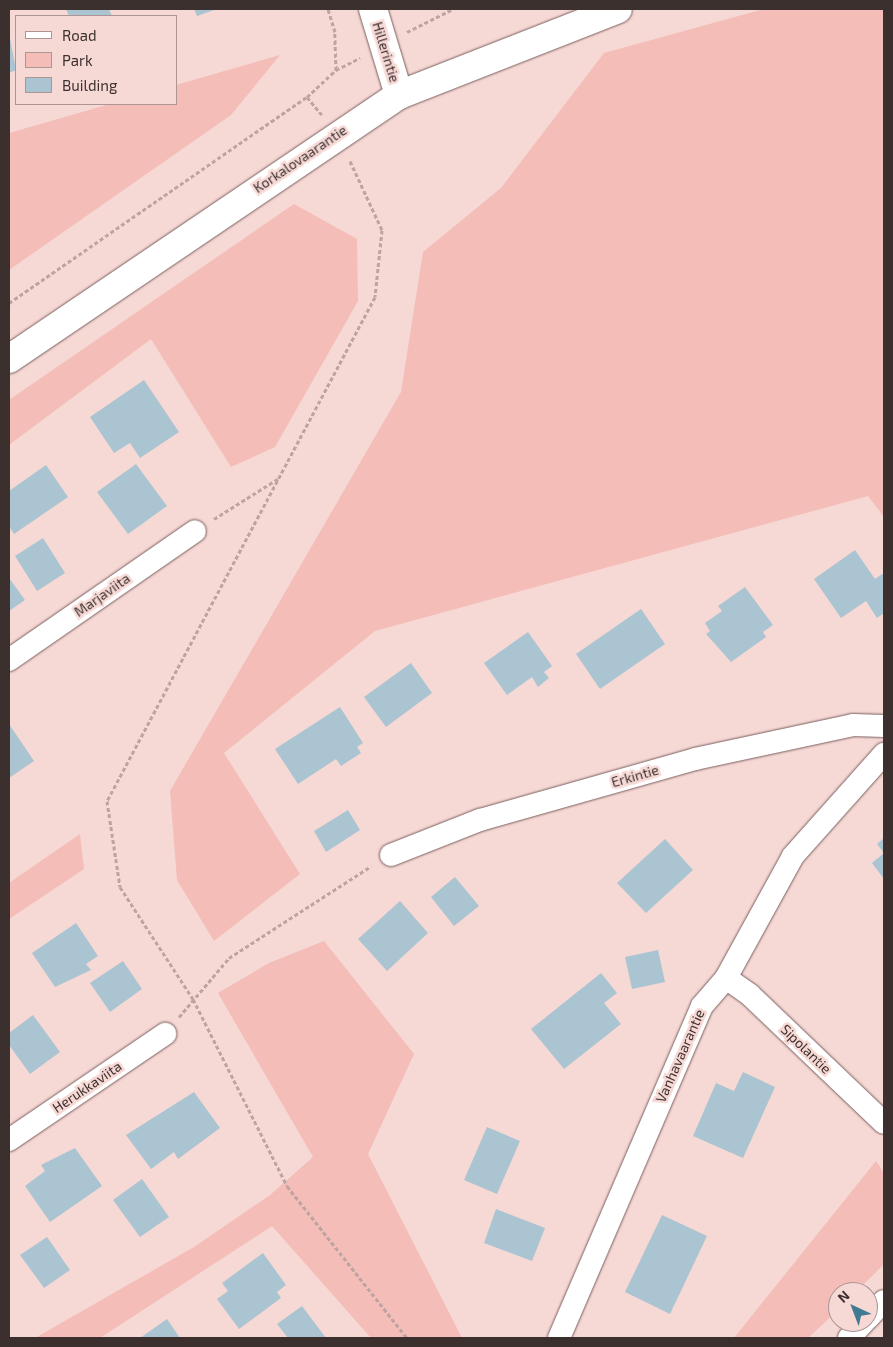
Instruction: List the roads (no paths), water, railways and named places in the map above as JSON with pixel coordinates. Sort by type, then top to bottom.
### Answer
[{"type":"street","name":"Hillerintie","points":[[373,9],[399,95]]},
{"type":"street","name":"Korkalovaarantie","points":[[9,359],[337,134],[399,95],[618,9]]},
{"type":"street","name":"Marjaviita","points":[[9,660],[195,531]]},
{"type":"street","name":"Erkintie","points":[[391,854],[480,820],[695,759],[844,727],[884,726]]},
{"type":"street","name":"Vanhavaarantie","points":[[559,1338],[702,1006],[726,978],[793,856],[884,754]]},
{"type":"street","name":"Sipolantie","points":[[726,978],[750,995],[884,1123]]},
{"type":"street","name":"Herukkaviita","points":[[9,1140],[165,1034]]}]
